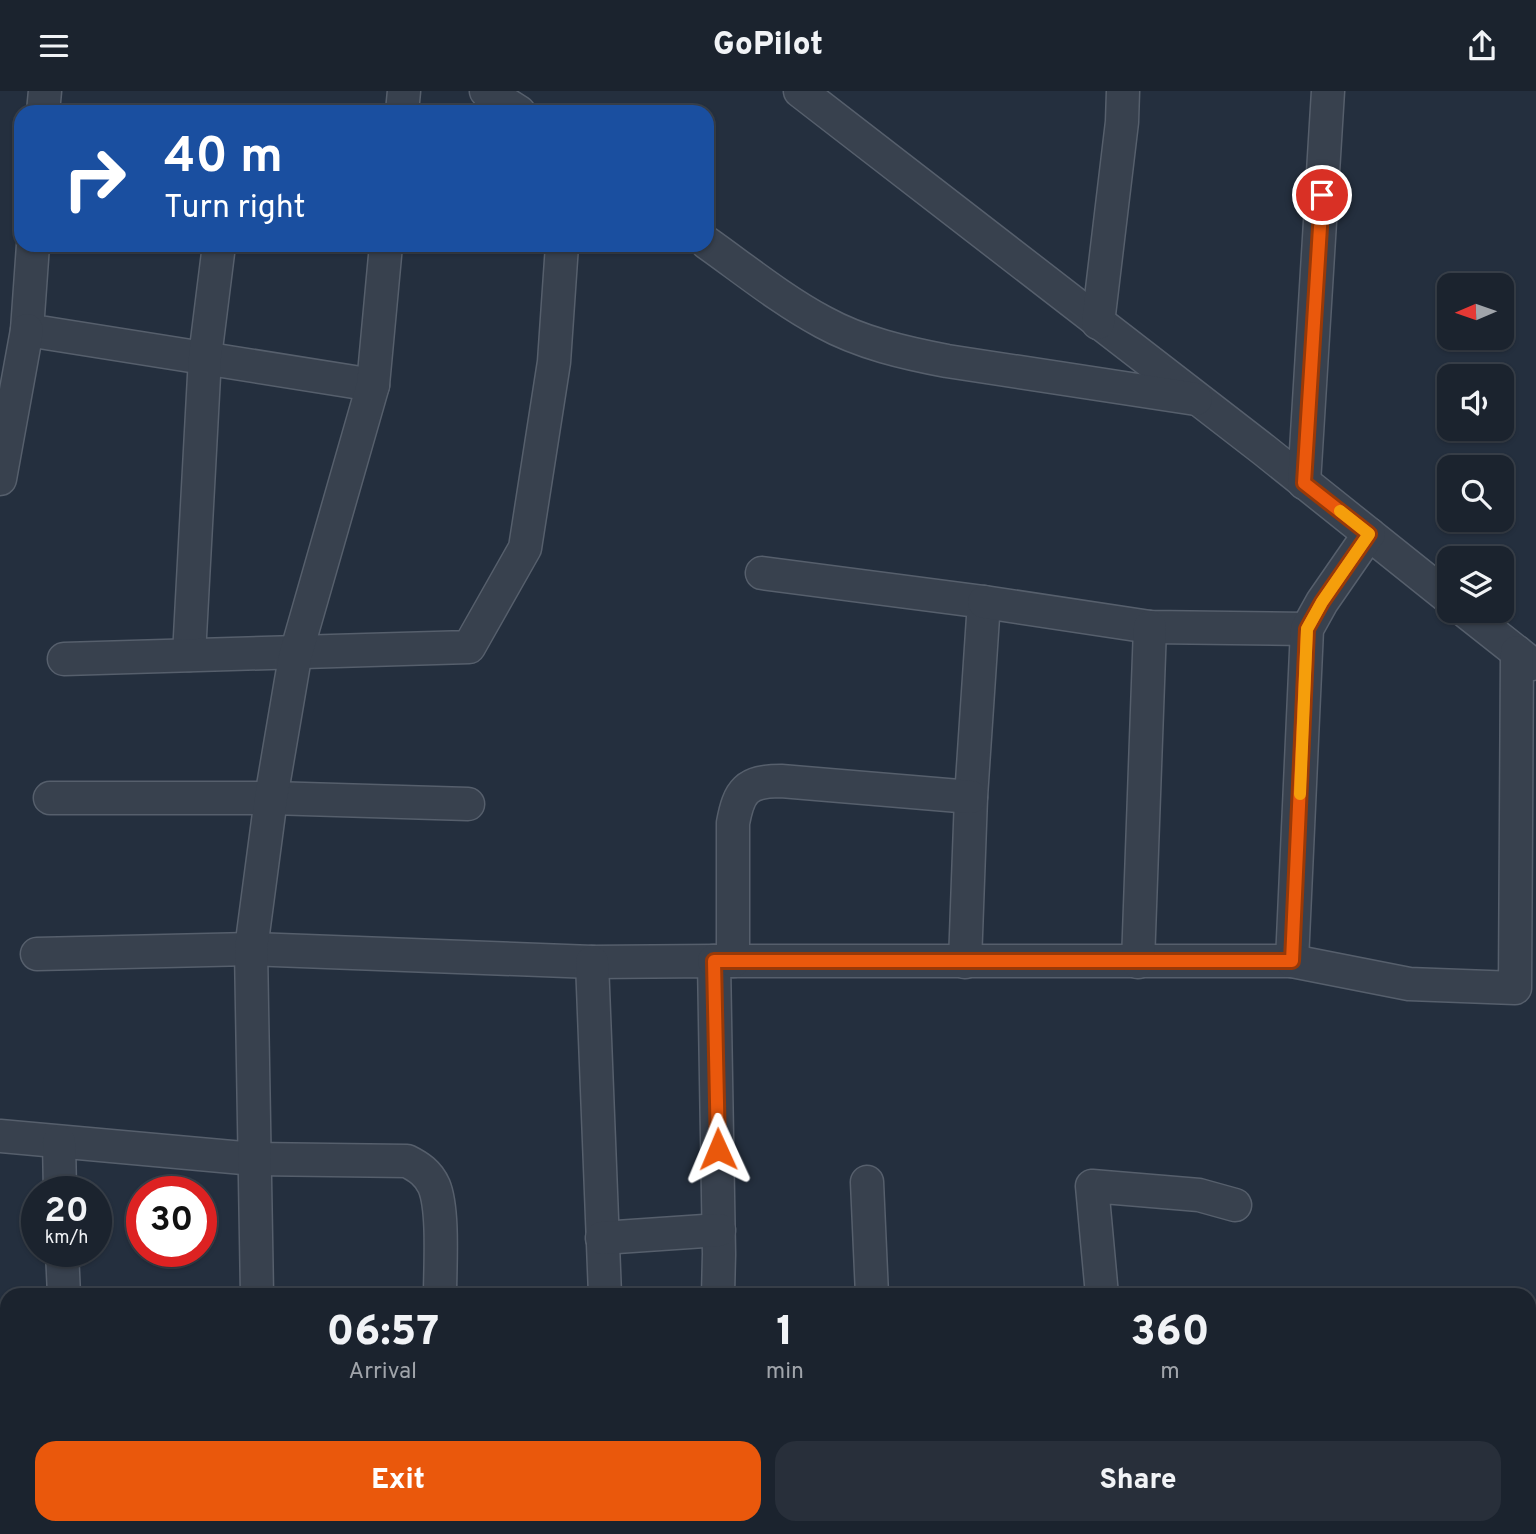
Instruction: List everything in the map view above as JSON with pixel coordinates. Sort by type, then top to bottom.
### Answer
[{"type":"street","points":[[486,91],[508,105]]},
{"type":"street","points":[[800,91],[1437,588]]},
{"type":"street","points":[[1098,323],[1122,122],[1123,91]]},
{"type":"street","points":[[1304,483],[1328,91]]},
{"type":"street","points":[[714,248],[789,302],[825,323],[869,342],[947,361],[1198,400]]},
{"type":"street","points":[[0,474],[27,330],[33,252]]},
{"type":"street","points":[[189,655],[205,357],[218,252]]},
{"type":"street","points":[[257,1288],[251,949],[271,798],[296,652],[373,384],[385,252]]},
{"type":"street","points":[[64,659],[469,646],[525,548],[554,362],[562,252]]},
{"type":"street","points":[[27,330],[373,384]]},
{"type":"street","points":[[1292,961],[1307,629],[1322,602],[1369,534]]},
{"type":"street","points":[[762,573],[1150,627],[1307,629]]},
{"type":"street","points":[[965,963],[971,797],[984,602]]},
{"type":"street","points":[[37,954],[251,949],[592,962],[1292,961],[1409,985],[1526,996],[1526,660],[1480,623]]},
{"type":"street","points":[[1138,962],[1150,627]]},
{"type":"street","points":[[718,1288],[724,961],[733,823],[737,801],[747,788],[764,781],[971,797]]},
{"type":"street","points":[[50,798],[271,798],[468,804]]},
{"type":"street","points":[[592,962],[605,1288]]},
{"type":"street","points":[[0,1136],[254,1159],[407,1161],[423,1169],[435,1187],[439,1217],[440,1288]]},
{"type":"street","points":[[59,1142],[60,1176]]},
{"type":"street","points":[[867,1182],[872,1288]]},
{"type":"street","points":[[1101,1288],[1093,1186],[1199,1195],[1235,1205]]},
{"type":"street","points":[[602,1238],[719,1230]]},
{"type":"street","points":[[63,1267],[64,1288]]},
{"type":"slow traffic","points":[[1300,794],[1307,629],[1322,602],[1369,534],[1340,511]]},
{"type":"route","points":[[718,1149],[714,961],[1292,961],[1307,629],[1322,602],[1369,534],[1304,483],[1322,195]]}]
